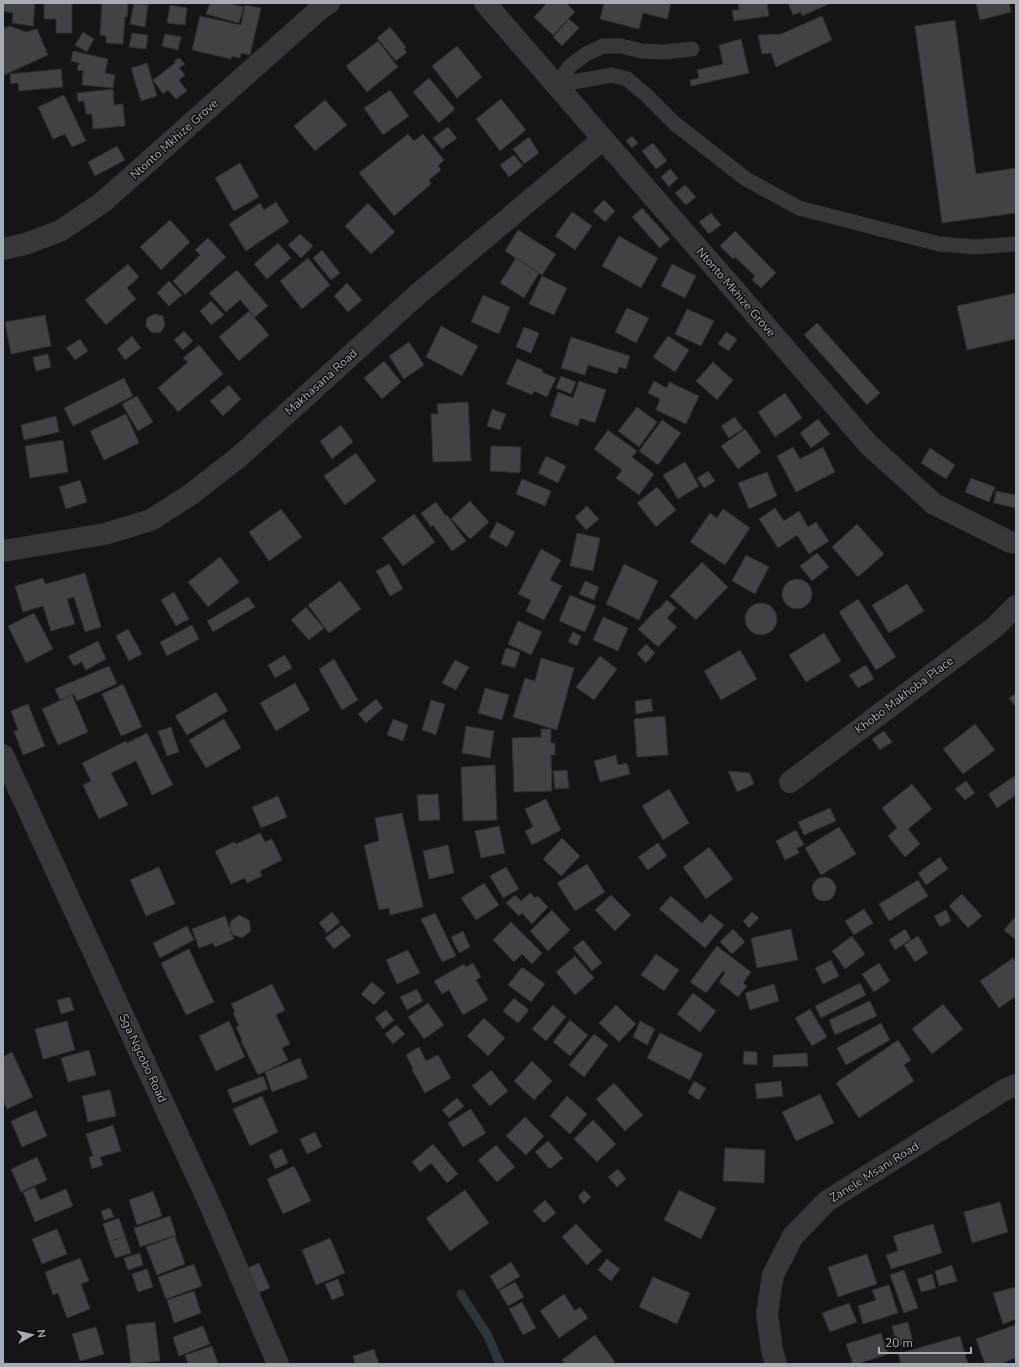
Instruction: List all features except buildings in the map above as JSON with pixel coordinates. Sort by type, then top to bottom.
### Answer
[{"type":"street","name":"Ntonto Mkhize Grove","points":[[3,250],[25,244],[60,231],[103,202],[321,8],[329,3]]},
{"type":"street","name":"Ntonto Mkhize Grove","points":[[486,3],[869,445],[934,504],[1010,542],[1016,543]]},
{"type":"street","name":"Makhasana Road","points":[[3,551],[105,534],[151,520],[190,495],[240,456],[417,295],[603,139]]},
{"type":"street","name":"Khobo Makhoba Place","points":[[790,782],[995,627],[1016,606]]},
{"type":"street","name":"Sga Ngcobo Road","points":[[3,755],[211,1207],[278,1364]]},
{"type":"street","name":"Zanele Msani Road","points":[[776,1364],[772,1350],[767,1313],[773,1275],[793,1236],[827,1201],[1006,1089],[1016,1085]]},
{"type":"lane","points":[[556,85],[570,66],[586,54],[602,46],[621,46],[642,51],[664,52],[692,50]]},
{"type":"lane","points":[[556,85],[612,75],[627,79],[645,94],[674,123],[746,180],[799,208],[939,244],[975,247],[1016,244]]},
{"type":"waterway","points":[[461,1294],[488,1336],[500,1364]]}]
